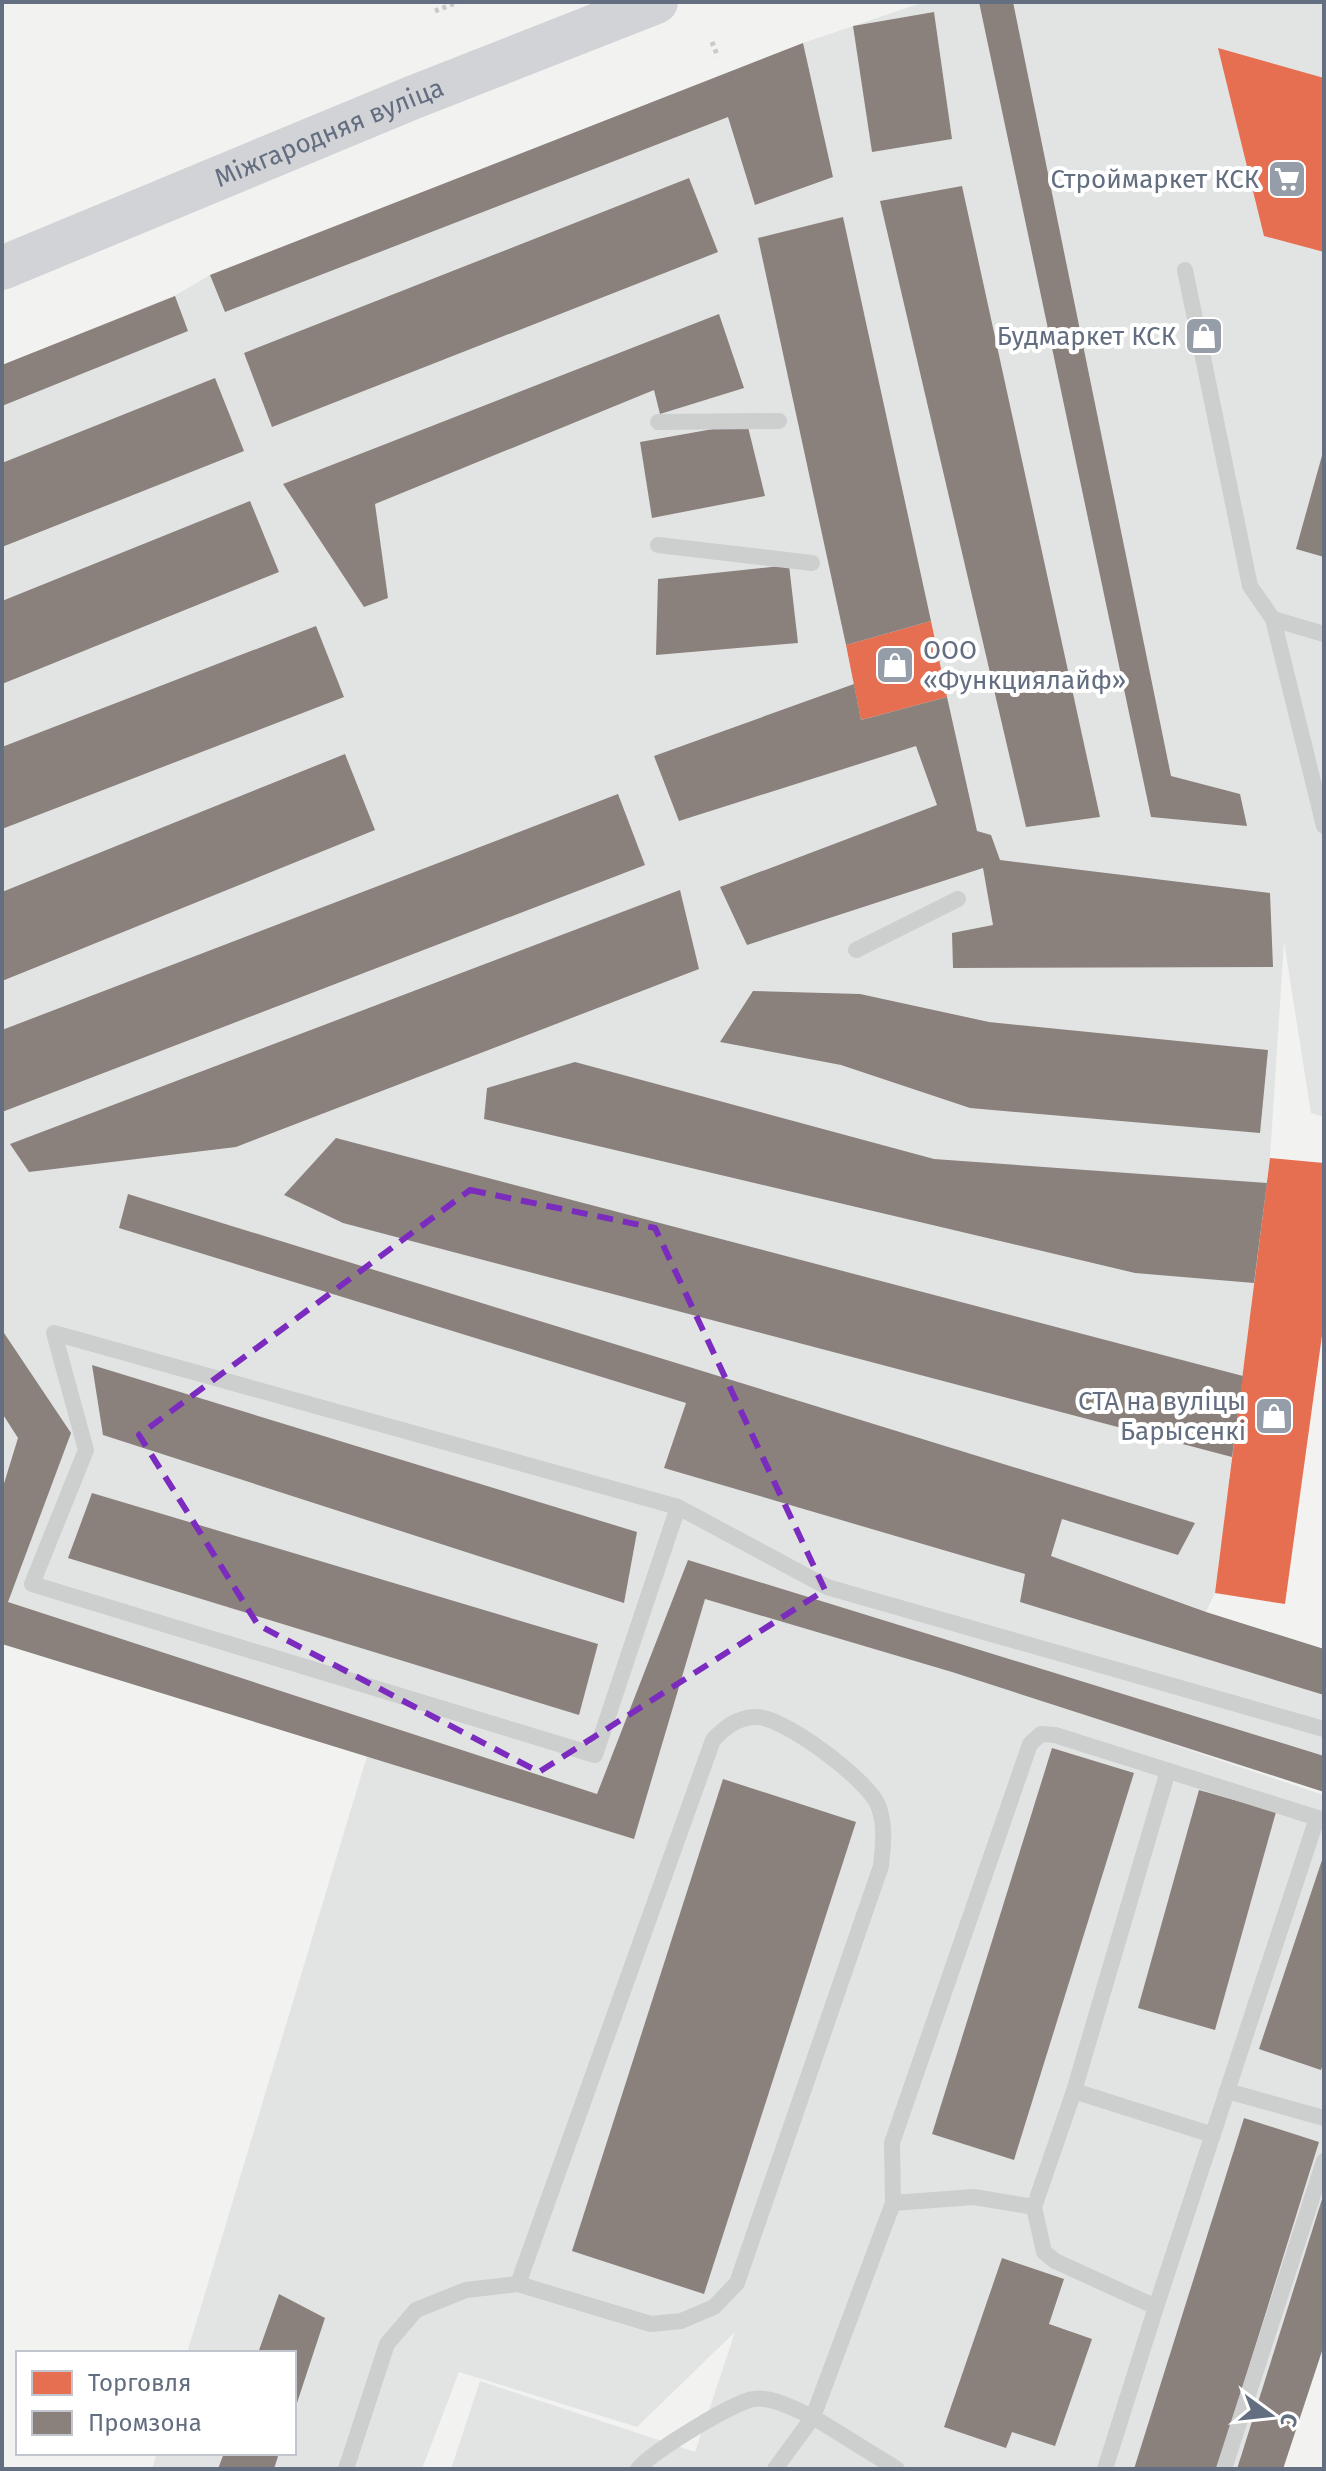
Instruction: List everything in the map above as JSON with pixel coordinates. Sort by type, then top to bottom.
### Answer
[{"type":"main road","name":"Міжгародняя вуліца","points":[[2,268],[414,97],[656,2]]},
{"type":"lane","points":[[1185,270],[1250,586],[1273,619],[1324,826]]},
{"type":"lane","points":[[658,422],[779,421]]},
{"type":"lane","points":[[658,545],[812,563]]},
{"type":"lane","points":[[1273,619],[1324,634]]},
{"type":"lane","points":[[856,950],[958,899]]},
{"type":"lane","points":[[678,1507],[595,1755],[32,1584],[86,1450],[54,1333],[678,1507],[827,1587],[1324,1729]]},
{"type":"lane","points":[[346,2469],[387,2344],[416,2310],[466,2290],[518,2284],[651,2324],[681,2321],[714,2307],[737,2283],[881,1866],[884,1829],[878,1804],[866,1785],[782,1723],[757,1716],[727,1725],[713,1740],[518,2284]]},
{"type":"lane","points":[[775,2469],[813,2417],[893,2203],[892,2143],[1030,1744],[1041,1734],[1055,1735],[1321,1819],[1227,2091],[1105,2469]]},
{"type":"lane","points":[[1156,2307],[1055,2261],[1044,2252],[1034,2207],[1074,2091],[1168,1771]]},
{"type":"lane","points":[[1074,2091],[1213,2135]]},
{"type":"lane","points":[[1227,2091],[1324,2118]]},
{"type":"lane","points":[[1224,2469],[1324,2161]]},
{"type":"lane","points":[[893,2203],[974,2197],[1034,2207]]},
{"type":"lane","points":[[638,2469],[697,2427],[752,2399],[767,2400],[813,2417],[897,2469]]},
{"type":"path","points":[[435,11],[458,2]]},
{"type":"path","points":[[712,42],[718,57]]},
{"type":"highlighted area","points":[[470,1190],[655,1228],[825,1590],[539,1772],[258,1625],[139,1435]]},
{"type":"shaded area","points":[[924,2],[1324,2],[1324,1117],[1311,1113],[1284,942],[1270,1158],[1215,1593],[1206,1612],[1324,1649],[1324,1792],[1147,1736],[1324,1795],[1324,2345],[1283,2469],[451,2469],[480,2381],[695,2452],[735,2332],[637,2427],[459,2372],[422,2469],[152,2469],[156,2455],[296,2455],[296,2351],[188,2351],[367,1756],[2,1644],[2,365],[174,296],[210,275],[803,43]]},
{"type":"building: Торговля","name":"Строймаркет КСК","points":[[1218,48],[1324,78],[1324,252],[1264,236]]},
{"type":"building: Торговля","name":"ООО «Функциялайф»","points":[[931,621],[947,697],[861,720],[846,645]]},
{"type":"building: Торговля","name":"СТА на вуліцы Барысенкі","points":[[1270,1158],[1324,1163],[1324,1321],[1285,1604],[1215,1593]]},
{"type":"building: Промзона","points":[[979,2],[1013,2],[1171,776],[1240,794],[1247,826],[1151,817]]},
{"type":"building: Промзона","points":[[934,12],[952,139],[872,152],[853,26]]},
{"type":"building: Промзона","points":[[803,43],[833,177],[755,205],[728,117],[225,312],[210,275]]},
{"type":"building: Промзона","points":[[689,178],[718,252],[272,427],[244,353]]},
{"type":"building: Промзона","points":[[962,186],[1100,817],[1026,827],[880,201]]},
{"type":"building: Промзона","points":[[843,217],[931,621],[846,645],[758,238]]},
{"type":"building: Промзона","points":[[175,296],[188,331],[2,406],[2,365]]},
{"type":"building: Промзона","points":[[719,314],[744,388],[660,414],[654,390],[375,504],[388,598],[364,607],[283,484]]},
{"type":"building: Промзона","points":[[215,378],[244,451],[2,547],[2,463]]},
{"type":"building: Промзона","points":[[747,423],[765,496],[652,518],[640,442]]},
{"type":"building: Промзона","points":[[1324,452],[1324,557],[1296,549]]},
{"type":"building: Промзона","points":[[250,501],[279,572],[2,684],[2,601]]},
{"type":"building: Промзона","points":[[789,565],[798,643],[656,655],[658,579]]},
{"type":"building: Промзона","points":[[316,626],[344,697],[2,829],[2,747]]},
{"type":"building: Промзона","points":[[854,684],[861,720],[947,697],[977,831],[991,835],[1000,860],[1270,893],[1273,967],[953,968],[952,933],[993,925],[983,868],[747,945],[720,887],[937,805],[916,746],[679,821],[654,756]]},
{"type":"building: Промзона","points":[[345,754],[375,830],[2,981],[2,892]]},
{"type":"building: Промзона","points":[[618,794],[645,865],[2,1112],[2,1030]]},
{"type":"building: Промзона","points":[[680,890],[699,969],[236,1147],[29,1172],[10,1144]]},
{"type":"building: Промзона","points":[[753,991],[860,994],[989,1022],[1268,1050],[1260,1133],[970,1108],[841,1065],[720,1042]]},
{"type":"building: Промзона","points":[[575,1062],[934,1159],[1267,1183],[1254,1283],[1135,1273],[484,1119],[487,1088]]},
{"type":"building: Промзона","points":[[336,1138],[1243,1376],[1232,1457],[343,1223],[284,1195]]},
{"type":"building: Промзона","points":[[128,1194],[1195,1523],[1178,1555],[1062,1519],[1051,1556],[1206,1612],[1324,1649],[1324,1695],[1020,1602],[1025,1574],[664,1468],[686,1403],[119,1228]]},
{"type":"building: Промзона","points":[[2,1330],[71,1433],[8,1602],[597,1794],[688,1560],[1324,1756],[1324,1792],[952,1672],[705,1599],[634,1839],[2,1644],[2,1490],[18,1438],[2,1413]]},
{"type":"building: Промзона","points":[[92,1365],[637,1532],[624,1603],[103,1435]]},
{"type":"building: Промзона","points":[[92,1493],[598,1644],[579,1715],[68,1558]]},
{"type":"building: Промзона","points":[[1052,1748],[1134,1773],[1014,2160],[932,2134]]},
{"type":"building: Промзона","points":[[723,1779],[856,1822],[704,2294],[572,2251]]},
{"type":"building: Промзона","points":[[1199,1790],[1276,1812],[1215,2030],[1138,2008]]},
{"type":"building: Промзона","points":[[1323,1857],[1324,2061],[1321,2070],[1259,2049]]},
{"type":"building: Промзона","points":[[1244,2118],[1319,2142],[1217,2469],[1134,2469]]},
{"type":"building: Промзона","points":[[1323,2196],[1324,2345],[1283,2469],[1237,2469]]},
{"type":"building: Промзона","points":[[1002,2258],[1064,2279],[1049,2324],[1092,2339],[1055,2446],[1012,2432],[1006,2448],[944,2427]]},
{"type":"building: Промзона","points":[[279,2294],[325,2318],[296,2406],[296,2351],[259,2351]]},
{"type":"building: Промзона","points":[[223,2455],[278,2455],[274,2469],[218,2469]]},
{"type":"place","name":"Строймаркет КСК","points":[[1287,179]]},
{"type":"place","name":"Будмаркет КСК","points":[[1204,336]]},
{"type":"place","name":"ООО «Функциялайф»","points":[[895,665]]},
{"type":"place","name":"СТА на вуліцы Барысенкі","points":[[1274,1416]]}]
